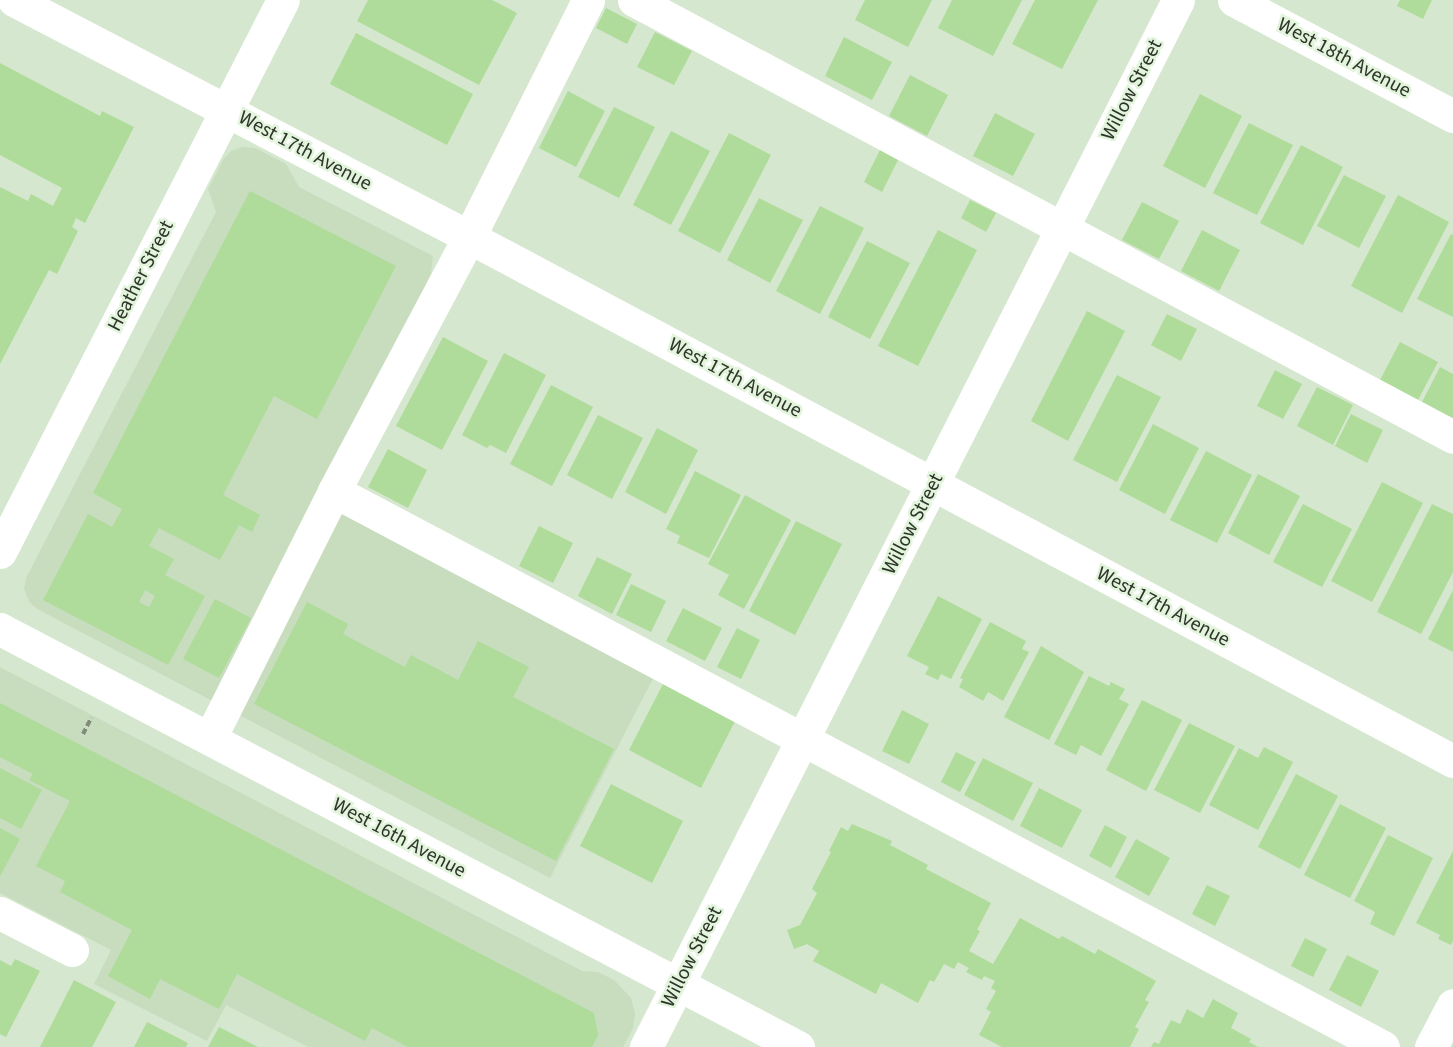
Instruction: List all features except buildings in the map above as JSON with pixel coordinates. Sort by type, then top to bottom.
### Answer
[{"type":"street","name":"West 17th Avenue","points":[[14,0],[469,237],[1453,761]]},
{"type":"street","name":"Heather Street","points":[[0,552],[283,0]]},
{"type":"street","points":[[210,738],[334,491],[469,237],[588,0]]},
{"type":"street","points":[[634,0],[1453,437]]},
{"type":"street","name":"Willow Street","points":[[646,1047],[1179,0]]},
{"type":"street","name":"West 18th Avenue","points":[[1234,0],[1453,116]]},
{"type":"street","points":[[334,491],[1383,1047]]},
{"type":"street","name":"West 16th Avenue","points":[[0,629],[798,1047]]},
{"type":"street","points":[[0,913],[72,950]]},
{"type":"street","points":[[1431,1047],[1453,1005]]},
{"type":"path","points":[[83,734],[91,717]]},
{"type":"shaded area","points":[[243,147],[255,148],[286,164],[299,187],[433,256],[431,273],[334,491],[660,665],[550,878],[39,610],[30,603],[24,589],[26,578],[216,212],[208,189],[223,160],[231,151]]},
{"type":"shaded area","points":[[0,667],[582,971],[598,972],[614,980],[631,998],[635,1014],[633,1028],[623,1047],[308,1047],[226,1005],[207,1041],[94,984],[111,950],[0,893]]}]
